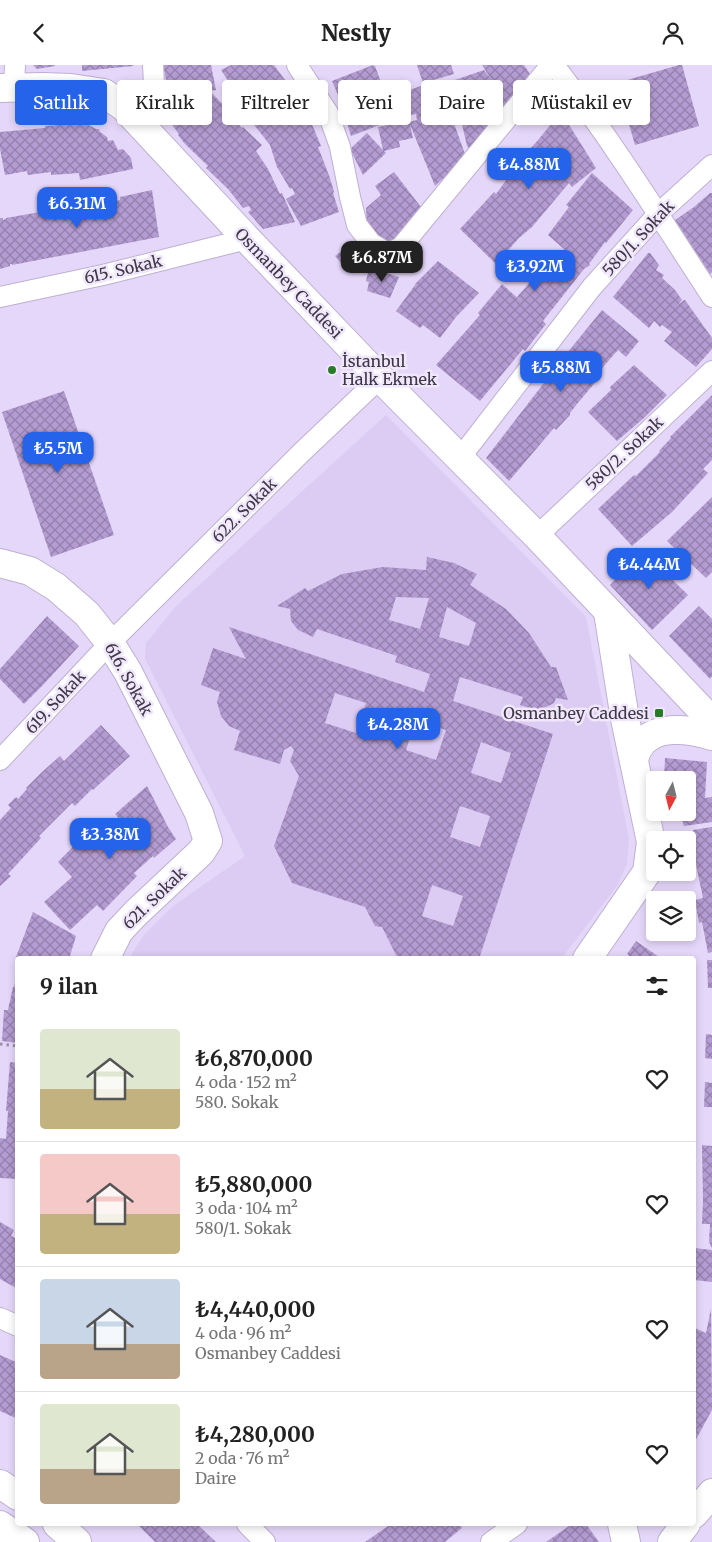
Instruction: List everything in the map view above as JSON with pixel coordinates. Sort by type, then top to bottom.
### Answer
[{"type":"main road","name":"Osmanbey Caddesi","points":[[10,80],[104,93],[117,102]]},
{"type":"main road","name":"Osmanbey Caddesi","points":[[141,125],[380,378],[537,536],[712,721]]},
{"type":"main road","name":"616. Sokak","points":[[0,563],[30,571],[56,587],[87,614],[110,643],[128,672],[199,813],[208,841]]},
{"type":"main road","points":[[589,956],[647,872],[651,842],[625,719],[608,612]]},
{"type":"main road","points":[[634,760],[638,749],[645,739],[660,733],[678,729],[712,736]]},
{"type":"main road","name":"621. Sokak","points":[[106,956],[119,931],[201,853],[208,841]]},
{"type":"main road","points":[[0,1484],[15,1494]]},
{"type":"main road","points":[[696,1513],[712,1493]]},
{"type":"main road","points":[[0,1525],[25,1542]]},
{"type":"main road","points":[[59,1526],[77,1542]]},
{"type":"main road","points":[[622,1526],[626,1542]]},
{"type":"main road","points":[[672,1542],[684,1526]]},
{"type":"street","points":[[152,65],[154,80]]},
{"type":"street","points":[[297,65],[328,113],[340,147],[357,225],[371,243],[388,253],[401,247],[553,65],[583,103],[712,297]]},
{"type":"street","name":"580/1. Sokak","points":[[460,459],[592,287],[658,214],[712,165]]},
{"type":"street","name":"615. Sokak","points":[[0,297],[103,275],[247,239]]},
{"type":"street","name":"580/2. Sokak","points":[[537,536],[712,371]]},
{"type":"street","name":"622. Sokak","points":[[110,643],[302,452],[380,378]]},
{"type":"street","name":"619. Sokak","points":[[0,760],[110,643]]},
{"type":"street","points":[[0,1318],[15,1325]]},
{"type":"street","points":[[249,1526],[265,1542]]},
{"type":"street","points":[[491,1542],[514,1526]]},
{"type":"path","points":[[0,1044],[15,1046]]},
{"type":"shaded area","points":[[386,415],[586,617],[629,839],[627,864],[617,886],[563,956],[131,956],[145,934],[173,906],[245,856],[145,659],[146,643],[176,606]]},
{"type":"building","points":[[33,65],[55,65],[55,66],[37,69]]},
{"type":"building","points":[[82,65],[133,65],[133,66],[82,71]]},
{"type":"building","points":[[163,65],[211,65],[216,90],[212,91],[212,80],[166,80]]},
{"type":"building","points":[[231,65],[274,65],[285,80],[227,80],[221,70]]},
{"type":"building","points":[[373,65],[380,80],[338,80],[338,95],[332,81]]},
{"type":"building","points":[[417,65],[451,65],[454,74],[433,80],[422,80]]},
{"type":"building","points":[[482,65],[524,65],[532,77],[529,80],[513,80],[513,100],[503,112],[503,80],[455,80],[484,70],[491,79]]},
{"type":"building","points":[[682,65],[699,126],[635,145],[629,125],[650,125],[650,80],[627,80]]},
{"type":"building","points":[[421,86],[421,125],[455,125],[466,157],[435,186],[410,125],[411,122],[417,120],[416,114],[411,115],[411,89]]},
{"type":"building","points":[[212,93],[222,104],[222,125],[239,125],[262,145],[256,151],[268,169],[280,194],[282,193],[295,222],[263,229],[248,212],[251,210],[249,206],[243,208],[228,189],[206,168],[208,166],[185,144],[172,125],[212,125]]},
{"type":"building","points":[[89,125],[99,129],[107,137],[108,141],[113,140],[118,150],[123,149],[131,158],[133,169],[80,180],[79,173],[51,175],[51,172],[28,175],[27,171],[5,175],[0,149],[0,132],[45,128],[45,126]]},
{"type":"building","points":[[254,125],[312,125],[321,146],[318,147],[330,178],[339,212],[301,226],[286,199],[295,194],[277,167],[270,145]]},
{"type":"building","points":[[348,125],[379,125],[351,136]]},
{"type":"building","points":[[410,125],[413,138],[399,141],[400,147],[384,151],[386,153],[363,175],[350,149],[367,133],[383,150],[378,127]]},
{"type":"building","points":[[462,125],[492,125],[471,150],[467,146]]},
{"type":"building","points":[[550,125],[569,125],[596,168],[572,187],[569,183],[532,227],[519,238],[496,264],[460,229],[494,192],[496,194],[507,179],[505,178]]},
{"type":"building","points":[[394,172],[424,211],[394,242],[384,248],[367,227],[366,208],[381,195],[375,186]]},
{"type":"building","points":[[592,173],[633,210],[605,242],[590,265],[584,269],[543,321],[546,324],[525,351],[523,349],[480,401],[436,365],[480,315],[478,313],[502,284],[522,302],[517,297],[539,272],[544,277],[565,250],[548,235],[569,207],[566,205]]},
{"type":"building","points":[[152,190],[159,237],[10,264],[10,266],[0,269],[0,218],[3,218],[3,220],[46,211],[46,213],[72,207],[73,209],[120,200],[120,197]]},
{"type":"building","points":[[712,193],[712,272],[710,274],[675,220]]},
{"type":"building","points":[[354,242],[365,265],[348,271],[335,256]]},
{"type":"building","points":[[648,253],[659,265],[656,270],[664,275],[662,278],[675,290],[682,300],[678,305],[685,300],[712,338],[712,349],[696,367],[664,341],[672,332],[662,325],[660,327],[654,321],[649,328],[613,297]]},
{"type":"building","points":[[438,261],[479,293],[456,317],[440,338],[423,325],[420,328],[396,311],[416,286],[415,284]]},
{"type":"building","points":[[374,269],[399,277],[390,298],[367,291],[369,282],[366,281],[368,272],[373,273]]},
{"type":"building","points":[[602,310],[639,341],[626,357],[618,350],[596,375],[599,378],[570,415],[556,430],[554,428],[509,481],[486,458],[546,379]]},
{"type":"building","points":[[634,365],[667,395],[617,441],[588,412],[611,390],[610,387]]},
{"type":"building","points":[[64,391],[114,535],[51,557],[2,412]]},
{"type":"building","points":[[712,395],[712,460],[703,469],[708,473],[672,512],[632,546],[598,509],[660,452],[670,437]]},
{"type":"building","points":[[712,497],[712,572],[706,578],[667,541]]},
{"type":"building","points":[[643,551],[688,595],[652,630],[610,585]]},
{"type":"building","points":[[427,557],[454,563],[477,574],[470,585],[506,609],[529,633],[551,667],[556,667],[568,700],[556,698],[554,703],[546,707],[532,709],[520,705],[523,697],[460,677],[453,701],[553,734],[480,956],[396,956],[382,927],[375,926],[365,907],[292,883],[274,846],[299,776],[290,761],[294,750],[291,746],[284,750],[280,764],[234,750],[240,731],[229,726],[221,716],[217,702],[220,692],[201,685],[213,648],[246,659],[229,627],[424,692],[430,674],[395,662],[397,656],[317,629],[313,637],[298,630],[291,621],[290,609],[277,606],[305,588],[308,591],[342,574],[383,567],[426,570]],"holes":[[[396,597],[429,598],[420,629],[389,620]],[[447,607],[476,623],[469,646],[439,637]],[[335,693],[366,703],[356,733],[325,723]],[[416,720],[446,730],[436,760],[406,750]],[[481,742],[511,753],[501,783],[471,773]],[[460,806],[490,816],[480,847],[450,837]],[[432,885],[463,896],[453,926],[422,916]]]},
{"type":"building","points":[[699,606],[712,619],[712,676],[710,679],[669,636]]},
{"type":"building","points":[[47,616],[79,646],[24,704],[0,679],[0,669]]},
{"type":"building","points":[[101,725],[130,756],[75,806],[72,803],[39,836],[41,838],[8,874],[11,876],[0,886],[0,820],[11,808],[8,805],[16,797],[18,799],[26,788],[60,756],[64,761]]},
{"type":"building","points":[[665,758],[707,762],[705,798],[712,797],[712,822],[684,826],[682,821],[696,821],[696,771],[664,771]]},
{"type":"building","points":[[147,786],[176,839],[134,873],[137,876],[103,911],[97,905],[70,930],[44,902],[72,877],[58,862],[93,826],[105,839],[124,824],[115,814]]},
{"type":"building","points":[[712,827],[712,952],[708,953],[702,922],[699,923],[696,906],[696,900],[703,898],[696,865],[696,831],[693,830]]},
{"type":"building","points":[[33,912],[76,936],[70,956],[16,956]]},
{"type":"building","points":[[636,941],[658,956],[628,956],[627,954]]},
{"type":"building","points":[[707,960],[712,960],[712,988],[708,988]]},
{"type":"building","points":[[15,983],[15,1043],[2,1041],[4,1010],[8,1010]]},
{"type":"building","points":[[706,1034],[712,1035],[712,1059],[705,1058]]},
{"type":"building","points":[[10,1062],[15,1063],[15,1179],[0,1178],[0,1138],[6,1139],[8,1111],[6,1111]]},
{"type":"building","points":[[705,1082],[712,1083],[712,1107],[704,1107]]},
{"type":"building","points":[[702,1145],[712,1146],[712,1248],[709,1242],[710,1224],[702,1224]]},
{"type":"building","points":[[0,1222],[14,1230],[11,1236],[15,1238],[15,1287],[0,1279]]},
{"type":"building","points":[[696,1248],[712,1250],[712,1282],[696,1280]]},
{"type":"building","points":[[711,1309],[712,1410],[696,1439],[696,1328],[706,1333]]},
{"type":"building","points":[[0,1355],[15,1362],[15,1418],[0,1411]]},
{"type":"building","points":[[139,1526],[199,1526],[216,1542],[155,1542]]},
{"type":"building","points":[[388,1526],[460,1526],[462,1528],[445,1542],[365,1542]]},
{"type":"building","points":[[569,1526],[587,1526],[599,1542],[546,1542]]},
{"type":"place","name":"İstanbul Halk Ekmek","points":[[332,370]]},
{"type":"place","name":"Osmanbey Caddesi","points":[[659,713]]}]
